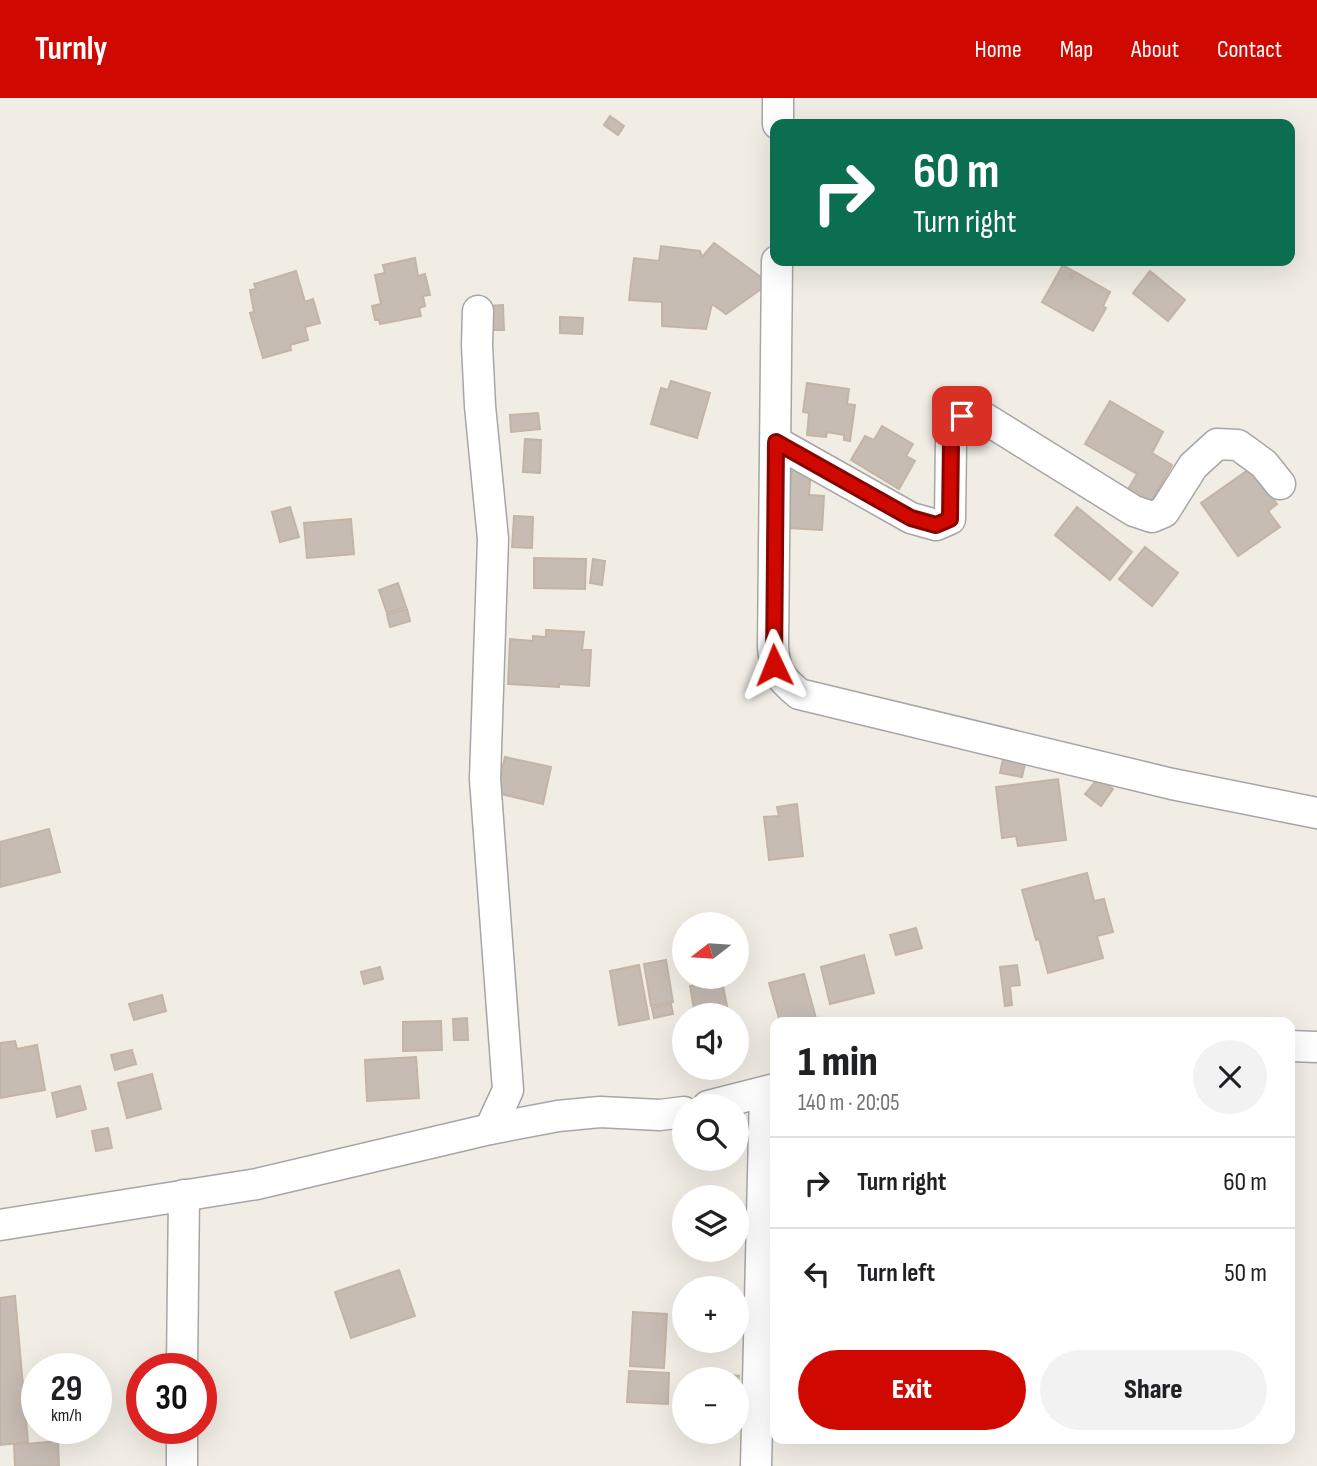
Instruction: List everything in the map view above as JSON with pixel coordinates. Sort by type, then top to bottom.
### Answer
[{"type":"street","points":[[777,266],[774,665],[782,680],[799,694],[1172,785],[1317,813]]},
{"type":"street","points":[[478,311],[480,406],[493,539],[485,779],[508,1090],[490,1129]]},
{"type":"street","points":[[776,442],[911,518],[936,525],[950,519],[951,442],[956,421],[962,416],[981,416],[1134,511],[1152,517],[1164,512],[1193,466],[1217,444],[1238,445],[1264,464],[1280,484]]},
{"type":"street","points":[[1295,1046],[1317,1047]]},
{"type":"street","points":[[749,1095],[770,1090],[756,1466]]},
{"type":"street","points":[[0,1225],[257,1184],[490,1129],[558,1116],[600,1112],[672,1114]]},
{"type":"street","points":[[183,1353],[184,1195]]},
{"type":"street","points":[[182,1444],[182,1466]]},
{"type":"building","points":[[610,116],[624,126],[618,135],[604,125]]},
{"type":"building","points":[[714,243],[765,280],[761,289],[726,314],[712,304],[706,329],[662,326],[662,302],[629,300],[634,258],[659,261],[661,246],[700,251],[702,257]]},
{"type":"building","points":[[415,258],[418,276],[425,274],[430,295],[423,296],[425,306],[419,308],[421,316],[380,324],[379,320],[375,320],[372,306],[381,304],[375,275],[385,273],[383,265]]},
{"type":"building","points":[[1062,266],[1073,271],[1070,277],[1072,278],[1075,272],[1110,292],[1103,306],[1106,308],[1093,331],[1042,302]]},
{"type":"building","points":[[296,271],[305,302],[313,299],[320,323],[305,327],[308,340],[290,345],[291,350],[263,358],[250,313],[254,312],[250,290],[256,289],[254,284]]},
{"type":"building","points":[[1150,271],[1185,300],[1168,321],[1133,293]]},
{"type":"building","points":[[503,305],[504,330],[489,330],[488,306]]},
{"type":"building","points":[[560,317],[583,318],[582,334],[560,333]]},
{"type":"building","points":[[671,381],[710,393],[697,438],[651,424],[661,388],[668,390]]},
{"type":"building","points":[[807,383],[849,389],[847,404],[855,405],[850,441],[844,440],[844,435],[827,432],[826,437],[807,435],[809,413],[803,412]]},
{"type":"building","points":[[1110,401],[1163,432],[1152,453],[1172,465],[1150,504],[1127,491],[1137,474],[1085,444]]},
{"type":"building","points":[[538,413],[540,429],[511,432],[510,415]]},
{"type":"building","points":[[882,426],[913,444],[906,456],[915,461],[899,489],[851,460],[865,436],[874,440]]},
{"type":"building","points":[[525,439],[541,440],[540,473],[523,472]]},
{"type":"building","points":[[792,467],[811,468],[809,495],[824,496],[822,530],[787,528]]},
{"type":"building","points":[[1251,468],[1277,504],[1268,511],[1280,527],[1238,556],[1201,503]]},
{"type":"building","points":[[290,507],[299,537],[280,542],[272,512]]},
{"type":"building","points":[[1077,507],[1132,552],[1110,580],[1055,535]]},
{"type":"building","points":[[514,516],[533,517],[532,548],[512,547]]},
{"type":"building","points":[[351,519],[354,554],[307,558],[304,523]]},
{"type":"building","points":[[1145,547],[1178,573],[1152,606],[1119,579]]},
{"type":"building","points":[[534,558],[586,559],[585,589],[534,588]]},
{"type":"building","points":[[593,559],[605,561],[602,585],[590,583]]},
{"type":"building","points":[[398,583],[406,607],[387,613],[379,590]]},
{"type":"building","points":[[407,609],[410,621],[390,627],[387,615]]},
{"type":"building","points":[[546,630],[584,632],[582,650],[591,650],[589,686],[508,684],[510,639],[533,641],[533,636],[546,637]]},
{"type":"building","points":[[505,757],[551,767],[543,804],[497,793]]},
{"type":"building","points":[[1003,759],[1025,764],[1022,777],[1000,773]]},
{"type":"building","points":[[1098,778],[1113,789],[1101,806],[1085,794]]},
{"type":"building","points":[[1058,779],[1066,840],[1018,846],[1016,836],[1002,838],[996,787]]},
{"type":"building","points":[[797,804],[803,856],[769,860],[764,817],[779,816],[777,807]]},
{"type":"building","points":[[49,829],[60,872],[0,887],[0,842]]},
{"type":"building","points":[[1087,873],[1094,901],[1104,899],[1113,932],[1097,936],[1103,958],[1048,973],[1022,890]]},
{"type":"building","points":[[916,928],[922,948],[896,955],[890,935]]},
{"type":"building","points":[[864,955],[874,993],[830,1004],[821,967]]},
{"type":"building","points":[[666,960],[673,1002],[651,1006],[644,964]]},
{"type":"building","points":[[639,965],[649,1019],[619,1025],[610,971]]},
{"type":"building","points":[[1017,965],[1020,985],[1010,986],[1012,1005],[1005,1006],[1000,967]]},
{"type":"building","points":[[380,967],[383,979],[364,984],[361,972]]},
{"type":"building","points":[[804,974],[816,1017],[779,1017],[769,983]]},
{"type":"building","points":[[691,989],[724,989],[726,1003],[693,1003]]},
{"type":"building","points":[[162,995],[166,1011],[134,1020],[129,1004]]},
{"type":"building","points":[[671,1004],[672,1014],[654,1018],[652,1008]]},
{"type":"building","points":[[467,1018],[468,1040],[454,1040],[453,1019]]},
{"type":"building","points":[[441,1021],[442,1050],[403,1051],[403,1022]]},
{"type":"building","points":[[15,1041],[17,1049],[37,1045],[45,1090],[0,1098],[0,1043]]},
{"type":"building","points":[[132,1050],[136,1064],[115,1070],[111,1055]]},
{"type":"building","points":[[416,1057],[419,1098],[367,1101],[365,1060]]},
{"type":"building","points":[[152,1074],[161,1109],[127,1118],[118,1083]]},
{"type":"building","points":[[80,1086],[86,1109],[57,1117],[52,1093]]},
{"type":"building","points":[[108,1128],[112,1148],[96,1151],[92,1131]]},
{"type":"building","points":[[399,1270],[415,1316],[351,1338],[335,1292]]},
{"type":"building","points":[[15,1296],[21,1363],[21,1443],[0,1445],[0,1298]]},
{"type":"building","points":[[633,1312],[667,1314],[664,1368],[630,1366]]},
{"type":"building","points":[[629,1371],[669,1373],[668,1404],[627,1402]]},
{"type":"building","points":[[58,1444],[59,1466],[15,1466],[14,1445]]},
{"type":"route","points":[[774,665],[776,442],[911,518],[936,525],[950,519],[951,442],[956,421],[962,416]]}]
